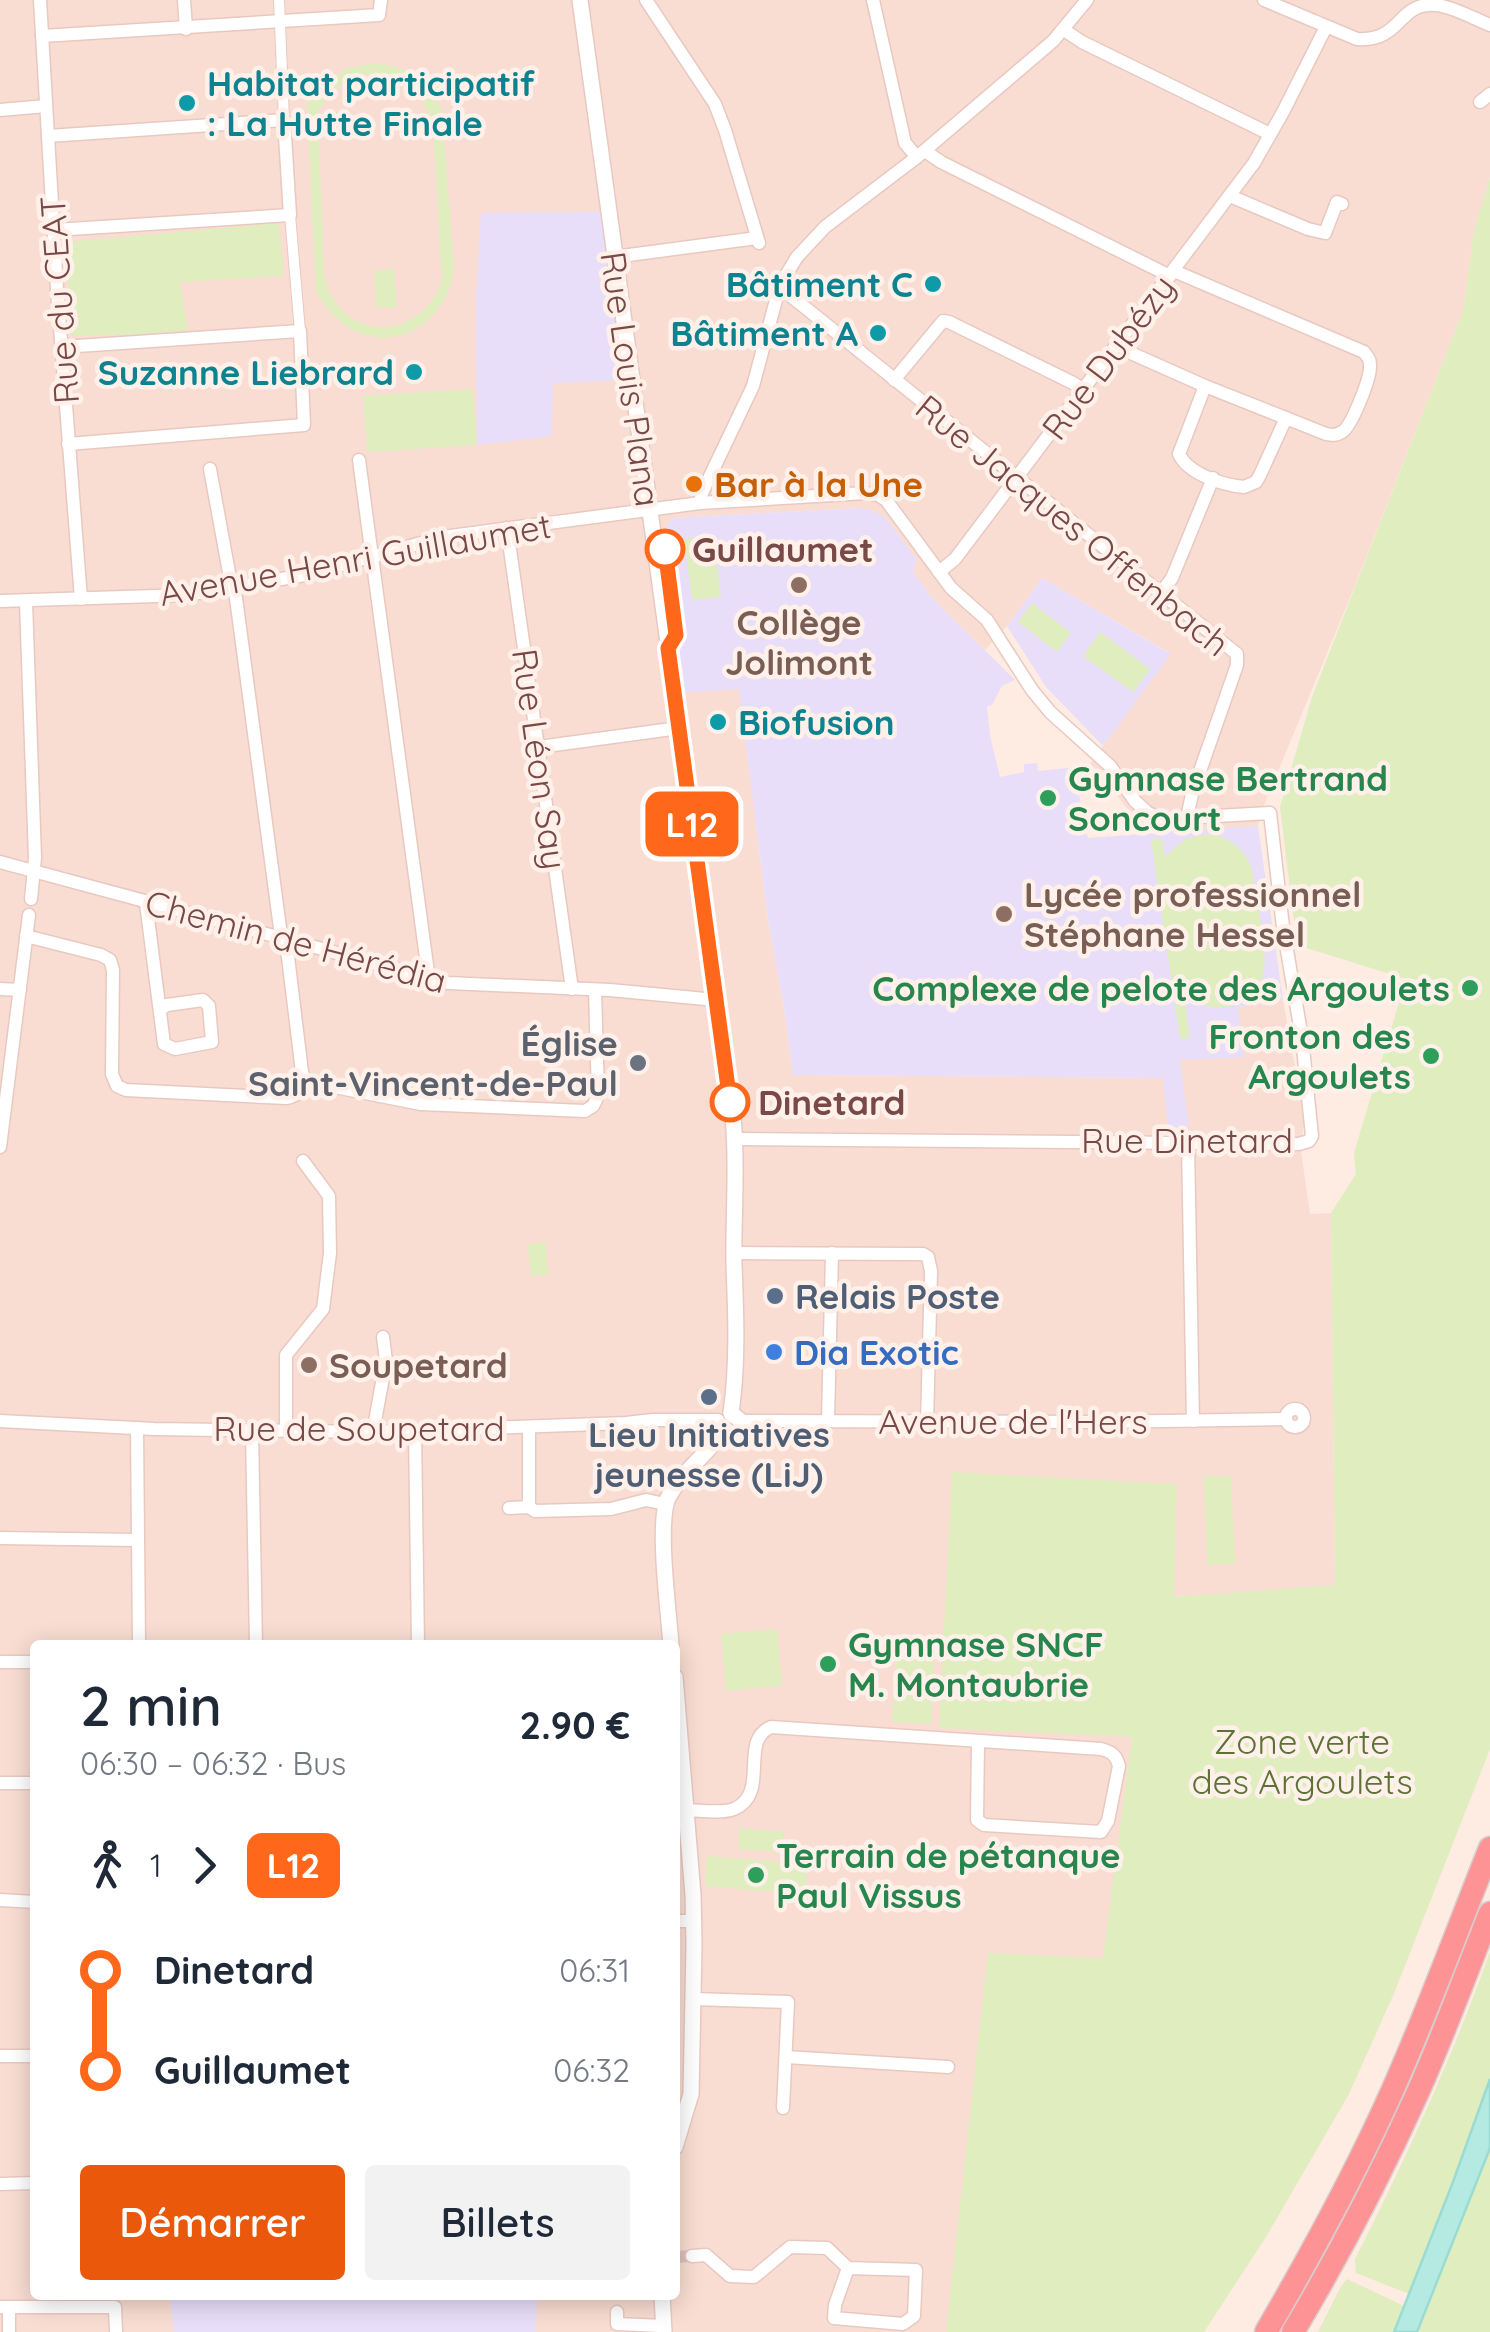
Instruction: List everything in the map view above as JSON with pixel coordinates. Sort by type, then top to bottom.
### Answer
[{"type":"highway","points":[[1271,2329],[1393,2088],[1490,1848]]},
{"type":"highway","points":[[1310,2332],[1351,2254],[1490,1913]]},
{"type":"highway","points":[[1271,2329],[1340,2250],[1403,2125]]},
{"type":"street","name":"Rue du CEAT","points":[[40,0],[80,599]]},
{"type":"street","points":[[184,0],[186,29]]},
{"type":"street","points":[[68,444],[304,424],[278,0]]},
{"type":"street","points":[[42,36],[380,15],[381,0]]},
{"type":"street","name":"Rue Louis Plana","points":[[580,0],[735,1138],[736,1352],[728,1423]]},
{"type":"street","points":[[614,257],[758,241],[714,104],[646,0]]},
{"type":"street","points":[[874,0],[905,142],[921,154],[1172,274],[1364,352],[1370,360],[1370,371],[1350,424],[1344,432],[1326,434],[1205,386],[1119,344]]},
{"type":"street","points":[[700,503],[753,386],[780,286],[791,266],[813,238],[921,154],[1064,30],[1087,0]]},
{"type":"street","points":[[1264,0],[1357,39],[1371,40],[1391,31],[1413,10],[1431,4],[1490,25]]},
{"type":"street","name":"Rue Dubézy","points":[[938,572],[955,559],[1254,164],[1326,27]]},
{"type":"street","points":[[1064,30],[1270,134]]},
{"type":"street","points":[[0,110],[46,106]]},
{"type":"street","points":[[48,136],[284,120]]},
{"type":"street","points":[[1230,196],[1326,232],[1337,202],[1342,204]]},
{"type":"street","points":[[54,230],[290,216]]},
{"type":"street","name":"Rue Jacques Offenbach","points":[[780,286],[1237,654],[1187,818]]},
{"type":"street","points":[[894,380],[943,321],[1059,376],[1082,391]]},
{"type":"street","points":[[62,347],[300,331]]},
{"type":"street","points":[[1205,386],[1179,454],[1186,466],[1213,478],[1244,488],[1256,482],[1286,418]]},
{"type":"street","points":[[359,460],[429,980]]},
{"type":"street","points":[[210,469],[236,598],[307,1086]]},
{"type":"street","points":[[1161,593],[1172,578],[1213,478]]},
{"type":"street","name":"Avenue Henri Guillaumet","points":[[0,601],[186,596],[304,575],[443,538],[508,528],[700,503],[866,493],[886,500],[938,572]]},
{"type":"street","name":"Rue Léon Say","points":[[508,528],[572,990]]},
{"type":"street","points":[[938,572],[988,620],[1032,690],[1050,712],[1110,766],[1135,802],[1163,819],[1187,818]]},
{"type":"street","points":[[26,602],[34,871],[31,899]]},
{"type":"street","points":[[539,748],[679,728]]},
{"type":"street","name":"Rue Dinetard","points":[[735,1138],[1299,1144],[1310,1141],[1302,1038],[1283,927],[1270,813],[1187,818]]},
{"type":"street","name":"Chemin de Hérédia","points":[[0,862],[429,980],[716,1000]]},
{"type":"street","points":[[146,903],[163,1040],[175,1049],[212,1042],[207,1002],[167,1005],[161,1010]]},
{"type":"street","points":[[0,1148],[4,1090],[29,915]]},
{"type":"street","points":[[26,936],[110,960],[112,1074],[114,1083],[122,1089],[286,1098],[307,1086],[320,1084],[421,1104],[585,1111],[598,1096],[595,990]]},
{"type":"street","points":[[0,989],[20,990]]},
{"type":"street","points":[[1188,1142],[1193,1420]]},
{"type":"street","points":[[286,1431],[286,1354],[324,1308],[330,1253],[329,1196],[303,1161]]},
{"type":"street","points":[[734,1253],[928,1257],[931,1272],[927,1422]]},
{"type":"street","points":[[828,1420],[832,1254]]},
{"type":"street","points":[[374,1432],[386,1361],[383,1337]]},
{"type":"street","name":"Avenue de l'Hers","points":[[728,1423],[1285,1419]]},
{"type":"street","name":"Rue de Soupetard","points":[[0,1421],[374,1432],[653,1420],[728,1423]]},
{"type":"street","points":[[672,1640],[662,1524],[665,1504],[678,1482],[728,1423]]},
{"type":"street","points":[[529,1427],[529,1507]]},
{"type":"street","points":[[137,1428],[139,1640]]},
{"type":"street","points":[[415,1430],[418,1640]]},
{"type":"street","points":[[252,1431],[256,1640]]},
{"type":"street","points":[[509,1508],[611,1509],[646,1500],[665,1504]]},
{"type":"street","points":[[0,1538],[138,1540]]},
{"type":"street","points":[[0,1662],[30,1662]]},
{"type":"street","points":[[686,1810],[732,1810],[743,1802],[754,1784],[756,1740],[760,1732],[771,1727],[1101,1749],[1111,1752],[1119,1766],[1108,1821],[1102,1832],[984,1825],[977,1820],[978,1742]]},
{"type":"street","points":[[680,1745],[694,1921],[692,2073],[680,2129]]},
{"type":"street","points":[[0,1783],[30,1783]]},
{"type":"street","points":[[0,1900],[30,1902]]},
{"type":"street","points":[[680,1921],[694,1921]]},
{"type":"street","points":[[694,1999],[788,2002],[783,2108]]},
{"type":"street","points":[[0,2056],[30,2056]]},
{"type":"street","points":[[786,2057],[948,2067]]},
{"type":"street","points":[[680,2073],[692,2073]]},
{"type":"street","points":[[0,2184],[30,2183]]},
{"type":"street","points":[[692,2256],[706,2254],[730,2276],[754,2277],[790,2247],[827,2248],[848,2268],[916,2270],[914,2316],[903,2324],[834,2318],[848,2268]]},
{"type":"street","points":[[617,2312],[617,2324],[664,2329],[662,2300]]},
{"type":"street","points":[[9,2332],[4,2307],[115,2307],[116,2332]]},
{"type":"shaded area","points":[[0,0],[1490,0],[1490,177],[1474,231],[1463,311],[1258,826],[1167,834],[1141,822],[1124,805],[1090,764],[1170,653],[1042,578],[985,650],[933,599],[913,572],[916,559],[885,517],[858,508],[673,518],[667,525],[683,638],[678,656],[739,688],[768,920],[793,1075],[1164,1078],[1168,1128],[1188,1129],[1180,1060],[1238,1007],[1283,1000],[1304,1119],[1301,1151],[1310,1214],[1331,1213],[1335,1586],[1173,1597],[1132,1737],[1104,1959],[988,1954],[947,2332],[0,2332]]},
{"type":"shaded area","points":[[602,212],[625,380],[553,383],[552,436],[477,445],[476,299],[481,213]]},
{"type":"shaded area","points":[[859,508],[885,517],[916,559],[913,572],[933,599],[1015,680],[1002,686],[992,705],[987,706],[1000,777],[1024,772],[1024,764],[1037,763],[1038,771],[1077,767],[1082,822],[1088,838],[1258,826],[1283,1000],[1238,1007],[1244,1057],[1180,1060],[1189,1129],[1168,1129],[1163,1078],[793,1075],[768,920],[739,689],[683,693],[678,656],[683,638],[667,525],[673,518]]},
{"type":"shaded area","points":[[1042,578],[1171,654],[1103,746],[1046,687],[1007,626]]},
{"type":"shaded area","points":[[171,2300],[537,2300],[536,2332],[174,2332]]},
{"type":"green space","points":[[375,63],[407,72],[424,83],[442,110],[454,268],[450,286],[432,317],[418,328],[385,338],[349,328],[316,293],[306,87],[326,83],[348,68]],"holes":[[[362,74],[408,87],[429,115],[442,281],[431,302],[415,316],[397,325],[378,327],[360,323],[344,312],[332,296],[324,273],[318,113],[342,85]]]},
{"type":"green space","name":"Zone verte des Argoulets","points":[[1490,177],[1490,1749],[1395,1991],[1349,2094],[1266,2237],[1204,2332],[946,2332],[988,1953],[1103,1958],[1132,1737],[939,1728],[952,1472],[1177,1484],[1174,1597],[1335,1585],[1331,1213],[1356,1174],[1354,1153],[1406,979],[1297,945],[1280,807],[1312,697],[1463,311],[1474,231]]},
{"type":"green space","points":[[279,223],[284,276],[180,282],[188,330],[70,336],[67,242]]},
{"type":"green space","points":[[394,269],[397,307],[377,308],[374,271]]},
{"type":"green space","points":[[473,389],[477,445],[367,452],[363,396]]},
{"type":"green space","points":[[713,535],[721,597],[692,600],[684,539]]},
{"type":"green space","points":[[1032,603],[1071,633],[1057,652],[1018,622]]},
{"type":"green space","points":[[1100,632],[1150,669],[1133,692],[1083,656]]},
{"type":"green space","points":[[1208,834],[1235,845],[1252,869],[1263,935],[1264,970],[1253,992],[1234,1005],[1212,1007],[1184,996],[1190,1038],[1180,1039],[1151,839],[1162,838],[1165,857],[1185,839]]},
{"type":"green space","points":[[545,1242],[548,1275],[531,1276],[528,1244]]},
{"type":"green space","points":[[1204,1476],[1231,1476],[1235,1564],[1207,1565]]},
{"type":"green space","points":[[777,1629],[782,1686],[726,1691],[721,1634]]},
{"type":"green space","points":[[897,1641],[935,1644],[931,1724],[892,1722]]},
{"type":"green space","name":"Terrain de pétanque Paul Vissus","points":[[739,1828],[784,1832],[782,1852],[738,1849]]},
{"type":"green space","name":"Terrain de pétanque Paul Vissus","points":[[707,1856],[807,1864],[805,1894],[705,1886]]},
{"type":"green space","points":[[1490,1952],[1490,2079],[1409,2294],[1356,2273],[1355,2259],[1427,2108]]},
{"type":"green space","points":[[1490,2148],[1490,2332],[1417,2332]]},
{"type":"green space","points":[[1347,2279],[1404,2306],[1394,2332],[1318,2332]]},
{"type":"water","points":[[1490,2079],[1490,2148],[1417,2332],[1394,2332],[1453,2182]]},
{"type":"tunnel","points":[[680,2257],[692,2256]]},
{"type":"bus line","name":"L12","points":[[665,549],[676,635],[668,648],[730,1102]]},
{"type":"place","name":"Habitat participatif : La Hutte Finale","points":[[187,103]]},
{"type":"place","name":"Bâtiment C","points":[[933,284]]},
{"type":"place","name":"Bâtiment A","points":[[878,333]]},
{"type":"place","name":"Suzanne Liebrard","points":[[414,372]]},
{"type":"place","name":"Bar à la Une","points":[[694,484]]},
{"type":"place","name":"Guillaumet","points":[[665,549]]},
{"type":"place","name":"Collège Jolimont","points":[[799,585]]},
{"type":"place","name":"Biofusion","points":[[718,722]]},
{"type":"place","name":"Gymnase Bertrand Soncourt","points":[[1048,798]]},
{"type":"place","name":"Lycée professionnel Stéphane Hessel","points":[[1004,914]]},
{"type":"place","name":"Complexe de pelote des Argoulets","points":[[1470,988]]},
{"type":"place","name":"Fronton des Argoulets","points":[[1431,1056]]},
{"type":"place","name":"Église Saint-Vincent-de-Paul","points":[[638,1063]]},
{"type":"place","name":"Dinetard","points":[[730,1102]]},
{"type":"place","name":"Relais Poste","points":[[775,1296]]},
{"type":"place","name":"Dia Exotic","points":[[774,1352]]},
{"type":"place","name":"Soupetard","points":[[309,1365]]},
{"type":"place","name":"Lieu Initiatives jeunesse (LiJ)","points":[[709,1397]]},
{"type":"place","name":"Gymnase SNCF M. Montaubrie","points":[[828,1664]]},
{"type":"place","name":"Terrain de pétanque Paul Vissus","points":[[756,1875]]}]
